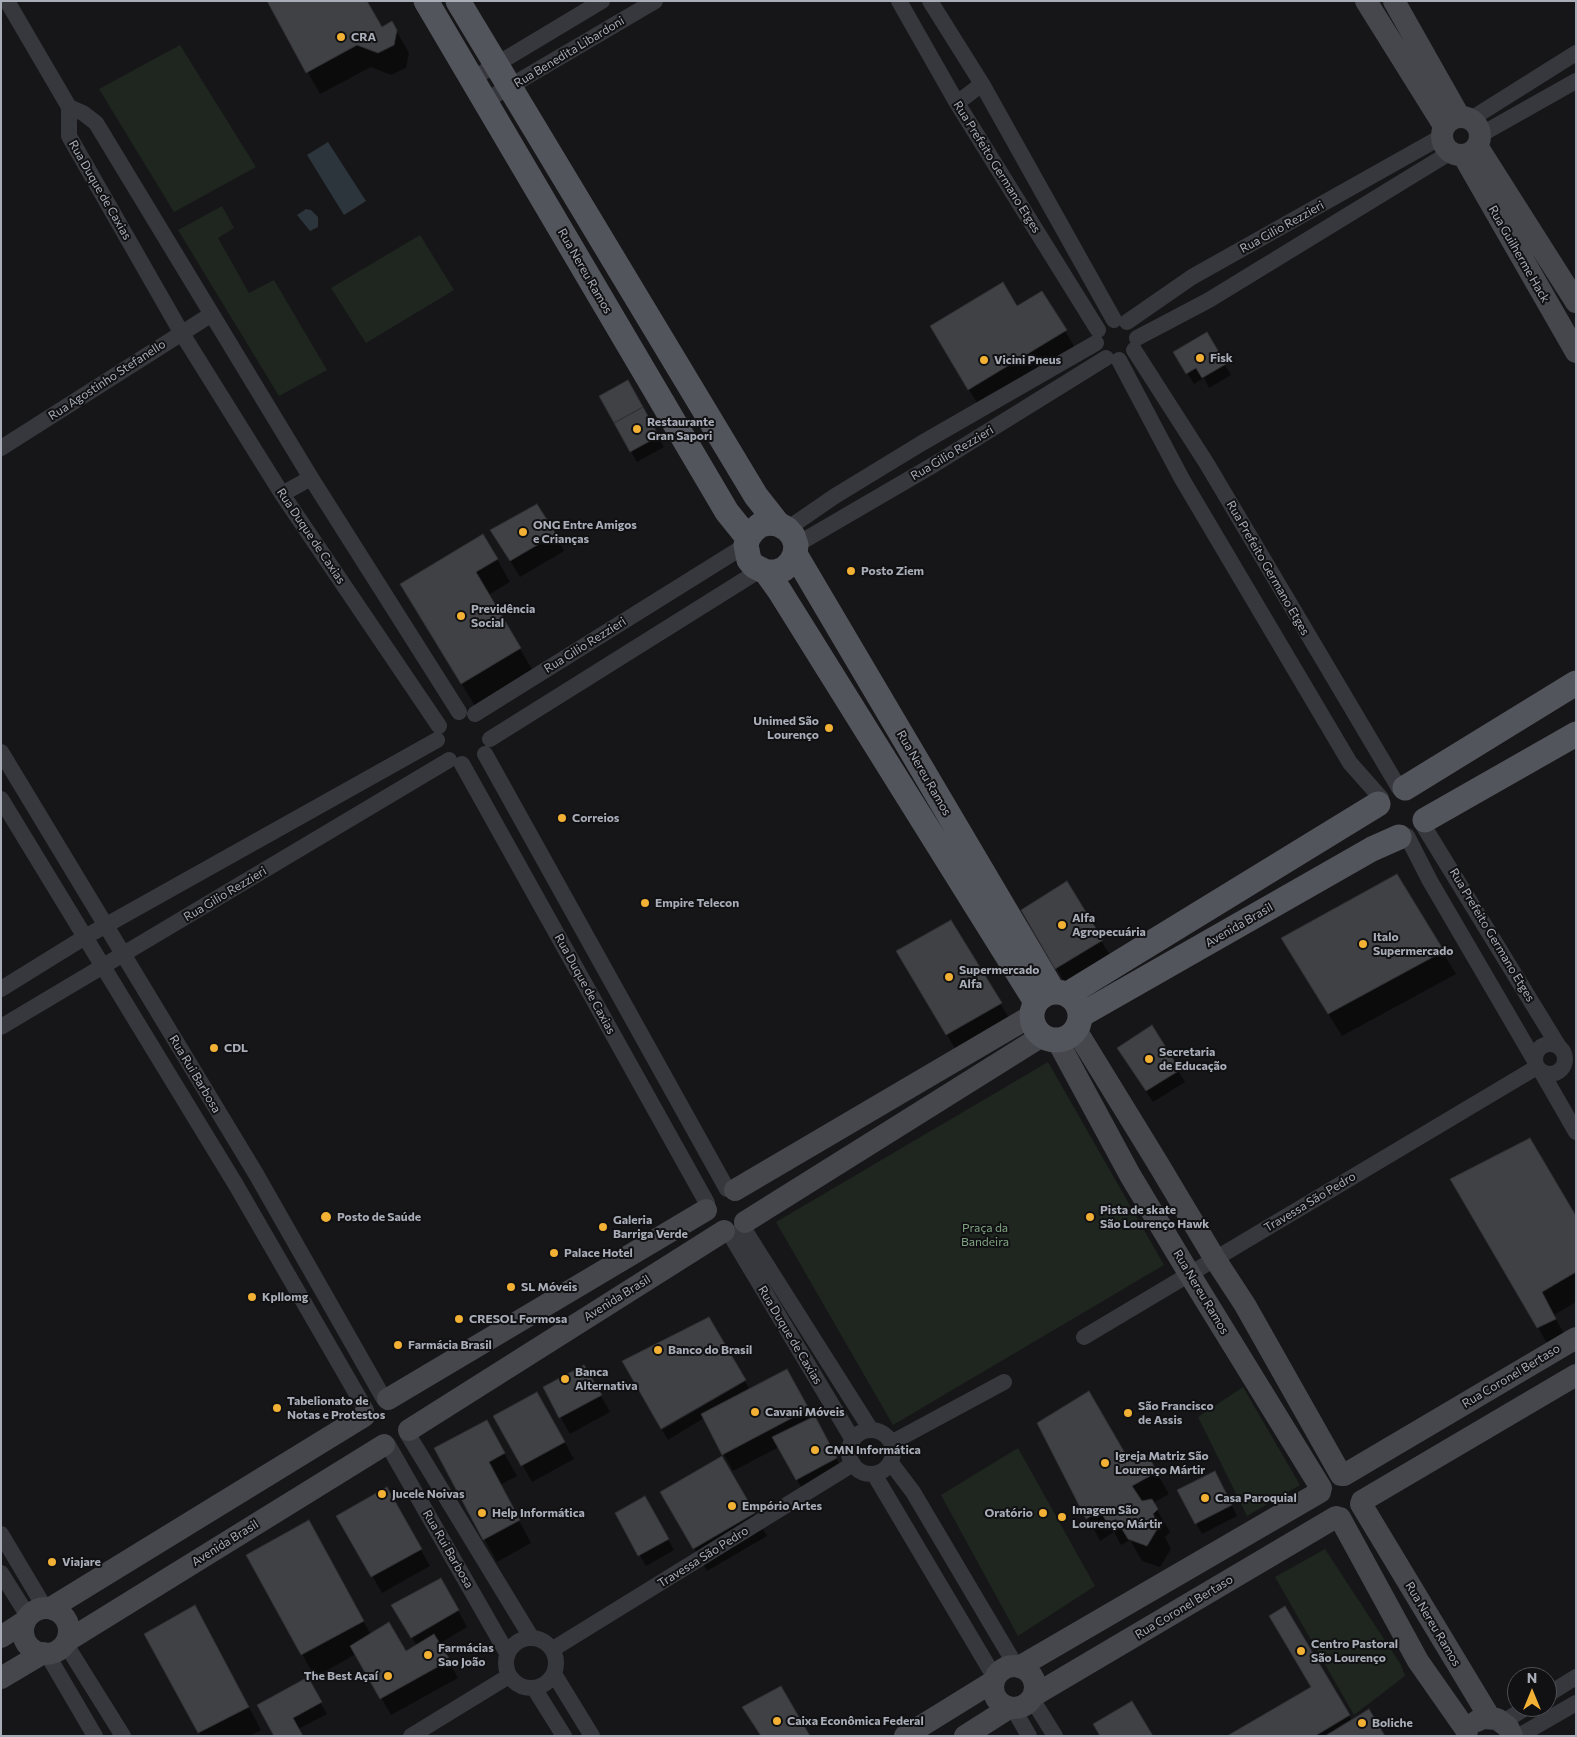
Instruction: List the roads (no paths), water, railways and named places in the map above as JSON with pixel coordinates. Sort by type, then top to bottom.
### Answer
[{"type":"main road","name":"Rua Nereu Ramos","points":[[426,1],[727,512],[747,542]]},
{"type":"main road","name":"Rua Nereu Ramos","points":[[458,1],[756,496],[789,538],[1056,1016]]},
{"type":"main road","points":[[769,523],[789,538],[791,562],[784,568],[776,572],[763,571],[749,560],[747,542],[753,531],[760,525],[769,523]]},
{"type":"main road","name":"Rua Nereu Ramos","points":[[763,571],[1056,1016]]},
{"type":"main road","name":"Avenida Brasil","points":[[1056,1016],[1391,795],[1576,683]]},
{"type":"main road","name":"Avenida Brasil","points":[[1056,1016],[1372,849],[1413,830],[1576,734]]},
{"type":"main road","points":[[1415,792],[1422,800],[1426,810],[1413,830],[1391,835],[1380,825],[1377,812],[1391,795],[1415,792]]},
{"type":"street","points":[[7,1],[69,107],[83,113],[96,123],[311,478],[467,713]]},
{"type":"street","points":[[472,79],[602,1]]},
{"type":"street","name":"Rua Benedita Libardoni","points":[[486,101],[655,1]]},
{"type":"street","name":"Rua Prefeito Germano Etges","points":[[899,1],[957,103],[1097,337]]},
{"type":"street","name":"Rua Prefeito Germano Etges","points":[[930,1],[982,84],[1120,321]]},
{"type":"street","name":"Rua Guilherme Hack","points":[[1366,1],[1576,302]]},
{"type":"street","name":"Rua Guilherme Hack","points":[[1394,1],[1461,136],[1576,352]]},
{"type":"street","name":"Rua Gilio Rezzieri","points":[[1136,344],[1209,300],[1461,136],[1576,52]]},
{"type":"street","name":"Rua Gilio Rezzieri","points":[[1120,321],[1192,277],[1461,136],[1576,81]]},
{"type":"street","points":[[957,103],[982,84]]},
{"type":"street","name":"Rua Duque de Caxias","points":[[69,107],[69,136],[181,332],[282,494],[438,733]]},
{"type":"street","points":[[1192,277],[1209,300]]},
{"type":"street","name":"Rua Agostinho Stefanello","points":[[1,448],[212,314]]},
{"type":"street","points":[[1113,359],[1131,355],[1136,344],[1132,326],[1120,321],[1102,325],[1097,337],[1098,349],[1113,359],[1350,763],[1391,795]]},
{"type":"street","name":"Rua Gilio Rezzieri","points":[[789,538],[836,496],[1097,337]]},
{"type":"street","name":"Rua Prefeito Germano Etges","points":[[1136,344],[1207,464],[1391,795]]},
{"type":"street","name":"Rua Gilio Rezzieri","points":[[789,538],[936,464],[1113,359]]},
{"type":"street","points":[[1182,479],[1207,464]]},
{"type":"street","points":[[282,494],[311,478]]},
{"type":"street","name":"Rua Gilio Rezzieri","points":[[467,713],[747,542]]},
{"type":"street","points":[[438,733],[440,751],[456,762],[471,764],[479,760],[487,747],[763,571]]},
{"type":"street","points":[[1,989],[85,937],[438,733],[451,714],[467,713],[481,718],[486,724],[487,747]]},
{"type":"street","name":"Rua Duque de Caxias","points":[[487,747],[731,1190]]},
{"type":"street","name":"Rua Rui Barbosa","points":[[1,752],[256,1174],[376,1406]]},
{"type":"street","name":"Rua Duque de Caxias","points":[[456,762],[707,1206]]},
{"type":"street","name":"Rua Gilio Rezzieri","points":[[1,1027],[456,762]]},
{"type":"street","name":"Rua Rui Barbosa","points":[[1,799],[236,1185],[376,1406]]},
{"type":"street","name":"Rua Prefeito Germano Etges","points":[[1413,830],[1566,1049],[1576,1075]]},
{"type":"street","name":"Rua Prefeito Germano Etges","points":[[1413,830],[1430,881],[1576,1132]]},
{"type":"street","name":"Rua Nereu Ramos","points":[[1056,1016],[1157,1162],[1214,1259],[1245,1305],[1343,1475]]},
{"type":"street","name":"Rua Nereu Ramos","points":[[1056,1016],[1130,1175],[1320,1490]]},
{"type":"street","name":"Avenida Brasil","points":[[731,1190],[1056,1016]]},
{"type":"street","name":"Avenida Brasil","points":[[408,1432],[735,1227],[1056,1016]]},
{"type":"street","points":[[1548,1043],[1566,1049],[1562,1068],[1558,1072],[1546,1074],[1537,1066],[1537,1050],[1542,1046],[1548,1043]]},
{"type":"street","name":"Travessa São Pedro","points":[[1084,1337],[1537,1066]]},
{"type":"street","points":[[1130,1175],[1157,1162]]},
{"type":"street","points":[[236,1185],[256,1174]]},
{"type":"street","points":[[1,1636],[707,1206],[715,1193],[731,1190],[740,1193],[748,1203],[748,1216],[735,1227],[718,1229],[709,1221],[707,1206]]},
{"type":"street","name":"Rua Duque de Caxias","points":[[735,1227],[871,1430]]},
{"type":"street","name":"Rua Duque de Caxias","points":[[735,1227],[853,1440]]},
{"type":"street","name":"Rua Coronel Bertaso","points":[[1343,1475],[1576,1338]]},
{"type":"street","points":[[1320,1490],[1322,1506],[1330,1515],[1338,1518],[1349,1516],[1355,1512],[1361,1502],[1576,1375]]},
{"type":"street","points":[[1507,1379],[1522,1407]]},
{"type":"street","points":[[891,1443],[1004,1382]]},
{"type":"street","points":[[401,1404],[406,1409],[410,1423],[408,1432],[402,1440],[386,1445],[376,1443],[369,1438],[363,1423],[376,1406],[401,1404]]},
{"type":"street","points":[[871,1430],[882,1433],[891,1443],[893,1456],[891,1463],[886,1468],[874,1474],[862,1472],[853,1464],[849,1452],[853,1440],[864,1431],[871,1430]]},
{"type":"street","name":"Rua Rui Barbosa","points":[[408,1432],[531,1637]]},
{"type":"street","name":"Avenida Brasil","points":[[1,1678],[56,1648],[386,1445]]},
{"type":"street","name":"Rua Rui Barbosa","points":[[386,1445],[507,1653]]},
{"type":"street","points":[[891,1463],[913,1492],[1018,1667],[1030,1673],[1033,1678],[1035,1690],[1022,1703]]},
{"type":"street","name":"Travessa São Pedro","points":[[552,1649],[853,1464]]},
{"type":"street","points":[[874,1474],[994,1680],[993,1692],[996,1698],[999,1702],[1022,1703],[1055,1736]]},
{"type":"street","points":[[905,1736],[994,1680],[1004,1669],[1018,1667],[1320,1490],[1331,1478],[1343,1475],[1351,1477],[1360,1487],[1361,1502]]},
{"type":"street","name":"Rua Nereu Ramos","points":[[1361,1502],[1506,1728]]},
{"type":"street","points":[[1338,1518],[1418,1661],[1466,1734],[1476,1721],[1506,1728],[1576,1703]]},
{"type":"street","name":"Rua Coronel Bertaso","points":[[965,1736],[1338,1518]]},
{"type":"street","points":[[1,1534],[37,1614]]},
{"type":"street","points":[[1,1573],[37,1614],[63,1615],[67,1621],[69,1634],[56,1648],[30,1648],[26,1643],[23,1636],[37,1614]]},
{"type":"street","points":[[531,1637],[547,1643],[552,1649],[556,1657],[554,1674],[542,1686],[534,1688],[520,1686],[509,1676],[505,1661],[507,1653],[517,1642],[531,1637]]},
{"type":"street","points":[[56,1648],[95,1736]]},
{"type":"street","points":[[56,1648],[124,1736]]},
{"type":"street","points":[[554,1674],[592,1736]]},
{"type":"street","points":[[411,1736],[509,1676]]},
{"type":"street","points":[[1557,1689],[1576,1677]]},
{"type":"street","points":[[534,1688],[564,1736]]},
{"type":"street","points":[[1022,1703],[1029,1736]]},
{"type":"street","points":[[1506,1728],[1517,1717]]},
{"type":"place","name":"CRA","points":[[341,37]]},
{"type":"place","name":"Fisk","points":[[1200,358]]},
{"type":"place","name":"Vicini Pneus","points":[[984,360]]},
{"type":"place","name":"Restaurante Gran Sapori","points":[[637,429]]},
{"type":"place","name":"ONG Entre Amigos e Crianças","points":[[523,532]]},
{"type":"place","name":"Posto Ziem","points":[[851,571]]},
{"type":"place","name":"Previdência Social","points":[[461,616]]},
{"type":"place","name":"Unimed São Lourenço","points":[[829,728]]},
{"type":"place","name":"Correios","points":[[562,818]]},
{"type":"place","name":"Empire Telecon","points":[[645,903]]},
{"type":"place","name":"Alfa Agropecuária","points":[[1062,925]]},
{"type":"place","name":"Italo Supermercado","points":[[1363,944]]},
{"type":"place","name":"Supermercado Alfa","points":[[949,977]]},
{"type":"place","name":"CDL","points":[[214,1048]]},
{"type":"place","name":"Secretaria de Educação","points":[[1149,1059]]},
{"type":"place","name":"Posto de Saúde","points":[[326,1217]]},
{"type":"place","name":"Pista de skate São Lourenço Hawk","points":[[1090,1217]]},
{"type":"place","name":"Galeria Barriga Verde","points":[[603,1227]]},
{"type":"place","name":"Palace Hotel","points":[[554,1253]]},
{"type":"place","name":"SL Móveis","points":[[511,1287]]},
{"type":"place","name":"Kpllomg","points":[[252,1297]]},
{"type":"place","name":"CRESOL Formosa","points":[[459,1319]]},
{"type":"place","name":"Farmácia Brasil","points":[[398,1345]]},
{"type":"place","name":"Banco do Brasil","points":[[658,1350]]},
{"type":"place","name":"Banca Alternativa","points":[[565,1379]]},
{"type":"place","name":"Tabelionato de Notas e Protestos","points":[[277,1408]]},
{"type":"place","name":"Cavani Móveis","points":[[755,1412]]},
{"type":"place","name":"São Francisco de Assis","points":[[1128,1413]]},
{"type":"place","name":"CMN Informática","points":[[815,1450]]},
{"type":"place","name":"Igreja Matriz São Lourenço Mártir","points":[[1105,1463]]},
{"type":"place","name":"Jucele Noivas","points":[[382,1494]]},
{"type":"place","name":"Casa Paroquial","points":[[1205,1498]]},
{"type":"place","name":"Empório Artes","points":[[732,1506]]},
{"type":"place","name":"Help Informática","points":[[482,1513]]},
{"type":"place","name":"Oratório","points":[[1043,1513]]},
{"type":"place","name":"Imagem São Lourenço Mártir","points":[[1062,1517]]},
{"type":"place","name":"Viajare","points":[[52,1562]]},
{"type":"place","name":"Centro Pastoral São Lourenço","points":[[1301,1651]]},
{"type":"place","name":"Farmácias Sao João","points":[[428,1655]]},
{"type":"place","name":"The Best Açaí","points":[[388,1676]]},
{"type":"place","name":"Caixa Econômica Federal","points":[[777,1721]]},
{"type":"place","name":"Boliche","points":[[1362,1723]]},
{"type":"park label","name":"Praça da Bandeira","points":[[985,1235]]}]
